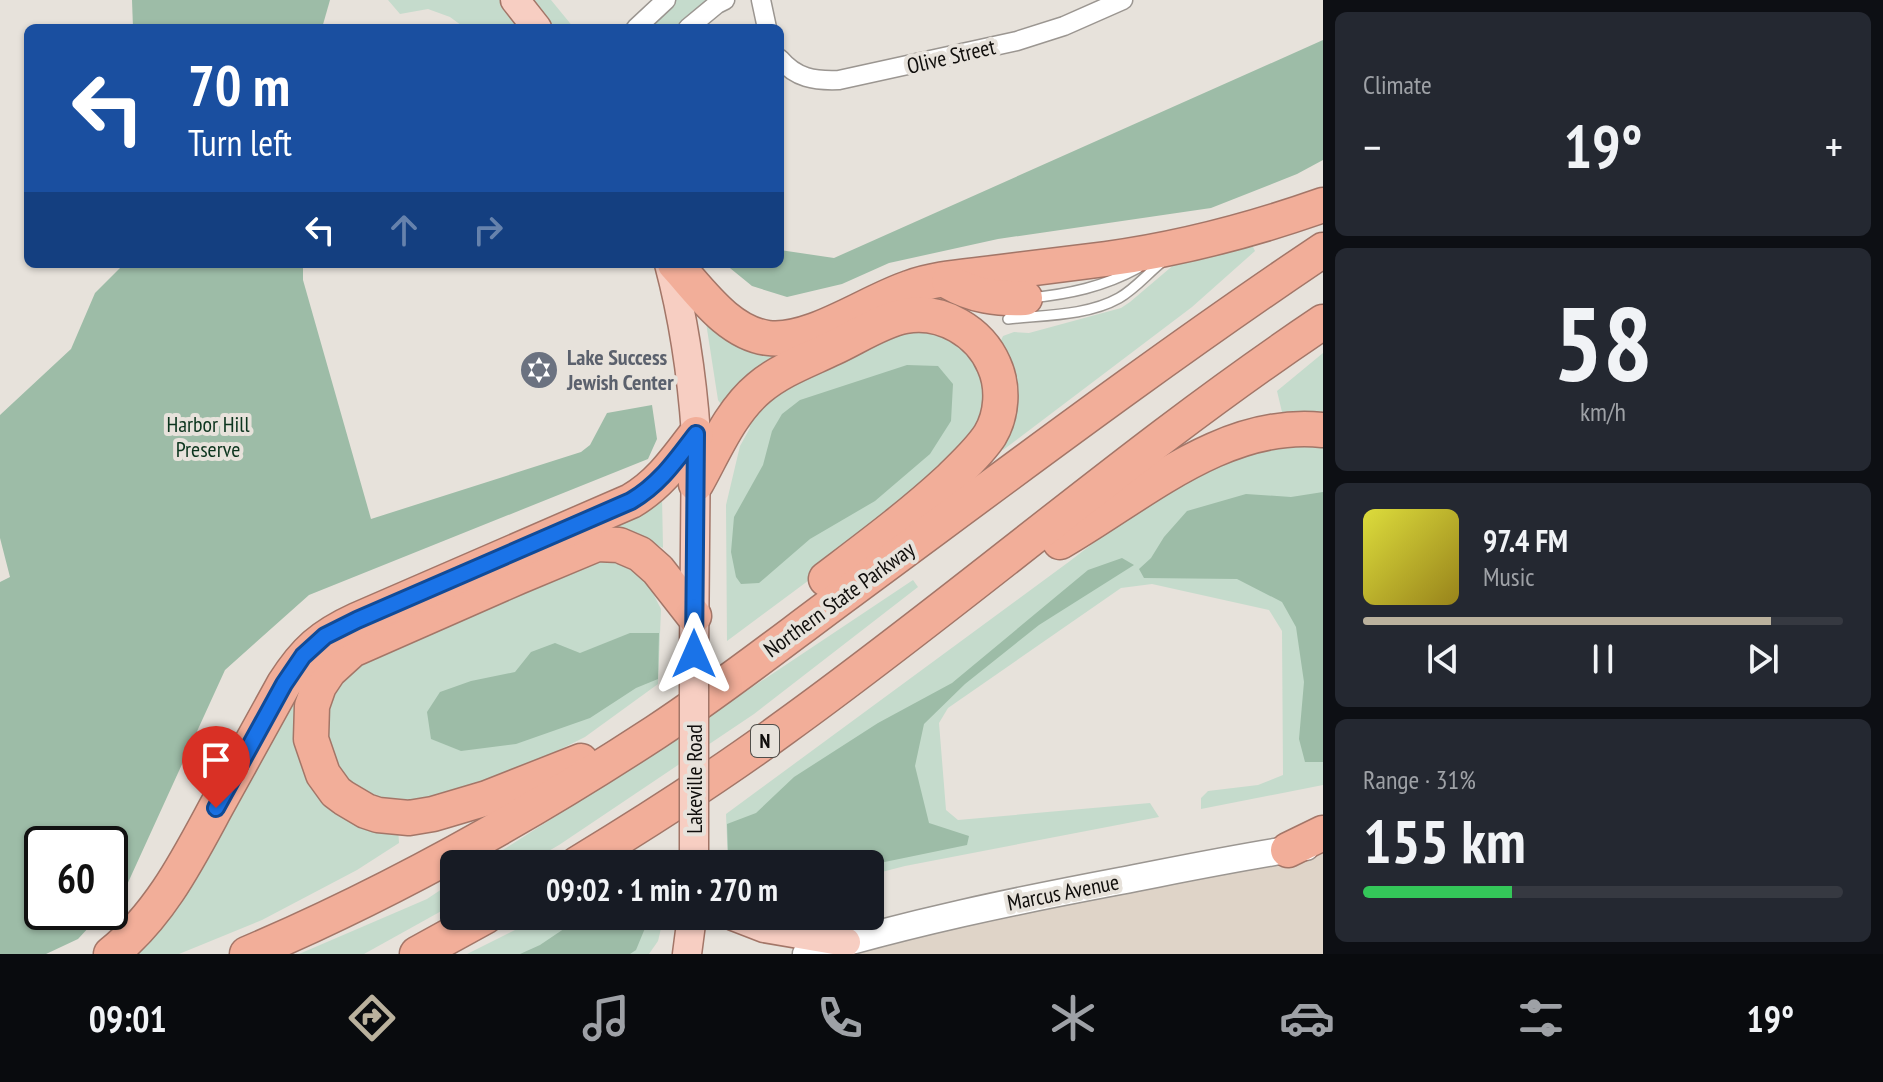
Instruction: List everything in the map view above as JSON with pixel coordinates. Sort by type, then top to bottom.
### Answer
[{"type":"highway","points":[[676,268],[740,328],[772,338],[801,335],[914,286],[1180,246],[1245,231],[1323,205]]},
{"type":"highway","name":"Northern State Parkway","points":[[247,954],[426,869],[562,791],[659,730],[1170,356],[1323,250]]},
{"type":"highway","points":[[945,280],[1016,308],[996,336],[990,357]]},
{"type":"highway","points":[[696,484],[739,409],[758,389],[797,365],[893,320],[916,315],[940,317],[964,328],[983,347],[996,368],[1000,403],[994,427],[978,450],[900,523],[807,594],[726,682]]},
{"type":"highway","name":"N","points":[[600,850],[784,728],[1224,392],[1323,322]]},
{"type":"highway","points":[[945,607],[1213,450],[1266,432],[1296,428],[1323,430]]},
{"type":"highway","points":[[111,954],[170,889],[284,684],[313,646],[348,624],[631,501],[665,475],[696,434]]},
{"type":"highway","points":[[659,730],[487,798],[433,814],[400,818],[366,811],[336,792],[323,774],[314,751],[310,715],[319,686],[335,664],[352,650],[597,544],[619,545],[640,554],[658,570],[694,616]]},
{"type":"highway","points":[[1288,850],[1323,833]]},
{"type":"highway","points":[[417,954],[461,930]]},
{"type":"main road","points":[[515,0],[534,24]]},
{"type":"main road","name":"Lakeville Road","points":[[673,268],[690,372],[696,434],[694,850]]},
{"type":"main road","name":"Marcus Avenue","points":[[806,954],[1005,903],[1323,845]]},
{"type":"main road","points":[[687,954],[690,930]]},
{"type":"main road","points":[[776,930],[846,942]]},
{"type":"street","points":[[640,24],[666,0]]},
{"type":"street","points":[[693,24],[725,0]]},
{"type":"street","points":[[761,0],[766,24]]},
{"type":"street","name":"Olive Street","points":[[784,63],[810,80],[839,80],[1029,38],[1123,0]]},
{"type":"lane","points":[[1016,308],[1107,284],[1180,246]]},
{"type":"lane","points":[[1016,308],[1077,311],[1108,304],[1122,297],[1180,246]]},
{"type":"shaded area","points":[[1323,845],[1323,954],[806,954]]},
{"type":"green space","points":[[132,0],[330,0],[323,24],[133,24]]},
{"type":"green space","points":[[388,0],[551,0],[571,24],[460,24],[428,9],[400,14]]},
{"type":"green space","points":[[675,0],[706,0],[681,24],[649,24]]},
{"type":"green space","points":[[1323,40],[1323,160],[1297,174],[1211,208],[998,239],[889,263],[842,284],[787,297],[752,286],[730,268],[784,268],[784,251],[834,258]]},
{"type":"green space","points":[[1250,241],[1255,251],[1192,307],[1003,450],[996,440],[999,345],[1003,336],[1014,332],[1029,333],[1121,308],[1183,257]]},
{"type":"green space","name":"Harbor Hill Preserve","points":[[120,268],[303,268],[303,280],[371,519],[581,452],[590,445],[607,413],[652,405],[657,439],[648,459],[309,595],[225,670],[128,883],[128,826],[24,826],[24,930],[86,930],[78,939],[46,954],[0,954],[0,582],[10,577],[0,538],[0,415],[71,349],[95,293]]},
{"type":"green space","points":[[705,316],[781,346],[774,361],[723,407],[718,400]]},
{"type":"green space","points":[[899,327],[948,329],[984,375],[989,404],[974,437],[882,526],[727,641],[726,505],[740,446],[750,428],[744,416],[780,384]]},
{"type":"green space","points":[[1323,353],[1323,414],[1282,412],[1277,391]]},
{"type":"green space","points":[[907,365],[938,366],[953,384],[951,421],[930,454],[875,501],[810,539],[759,583],[741,584],[736,577],[731,552],[734,517],[763,465],[772,431],[782,414],[800,400]]},
{"type":"green space","points":[[1323,441],[1323,785],[1201,809],[1201,798],[1208,791],[1258,785],[1283,775],[1282,631],[1269,610],[1152,584],[1121,588],[948,708],[939,723],[946,810],[958,820],[1150,803],[1159,817],[884,871],[884,850],[727,850],[726,814],[1166,487],[1254,450]]},
{"type":"green space","points":[[1323,492],[1323,762],[1305,762],[1299,739],[1304,682],[1296,627],[1282,602],[1237,579],[1144,578],[1139,569],[1187,511],[1246,494],[1291,497]]},
{"type":"green space","points":[[662,497],[663,548],[628,530],[601,529]]},
{"type":"green space","points":[[582,557],[638,564],[661,609],[658,684],[585,737],[505,777],[426,800],[362,797],[335,773],[320,737],[328,699],[357,659]]},
{"type":"green space","points":[[1122,558],[1134,565],[1039,625],[965,684],[924,724],[915,766],[929,823],[969,836],[967,845],[884,862],[884,850],[728,850],[727,824],[756,813],[794,777],[878,723],[952,683],[1088,570]]},
{"type":"green space","points":[[913,580],[918,587],[754,714],[559,845],[550,850],[503,850]]},
{"type":"green space","points":[[630,633],[659,633],[658,679],[636,688],[590,718],[516,744],[461,751],[431,739],[427,712],[440,692],[471,681],[515,672],[531,652],[555,643],[580,653]]},
{"type":"green space","points":[[294,679],[304,684],[299,754],[398,828],[399,843],[357,870],[262,920],[179,954],[128,954]]},
{"type":"green space","points":[[440,890],[440,912],[364,954],[299,954],[427,899]]},
{"type":"green space","points":[[515,930],[661,930],[658,941],[649,954],[467,954]]},
{"type":"green space","points":[[562,930],[644,930],[636,950],[630,954],[520,954]]},
{"type":"place","name":"Lake Success Jewish Center","points":[[539,370]]},
{"type":"route","points":[[216,808],[284,684],[303,656],[325,636],[631,501],[665,475],[696,434],[694,654]]}]
